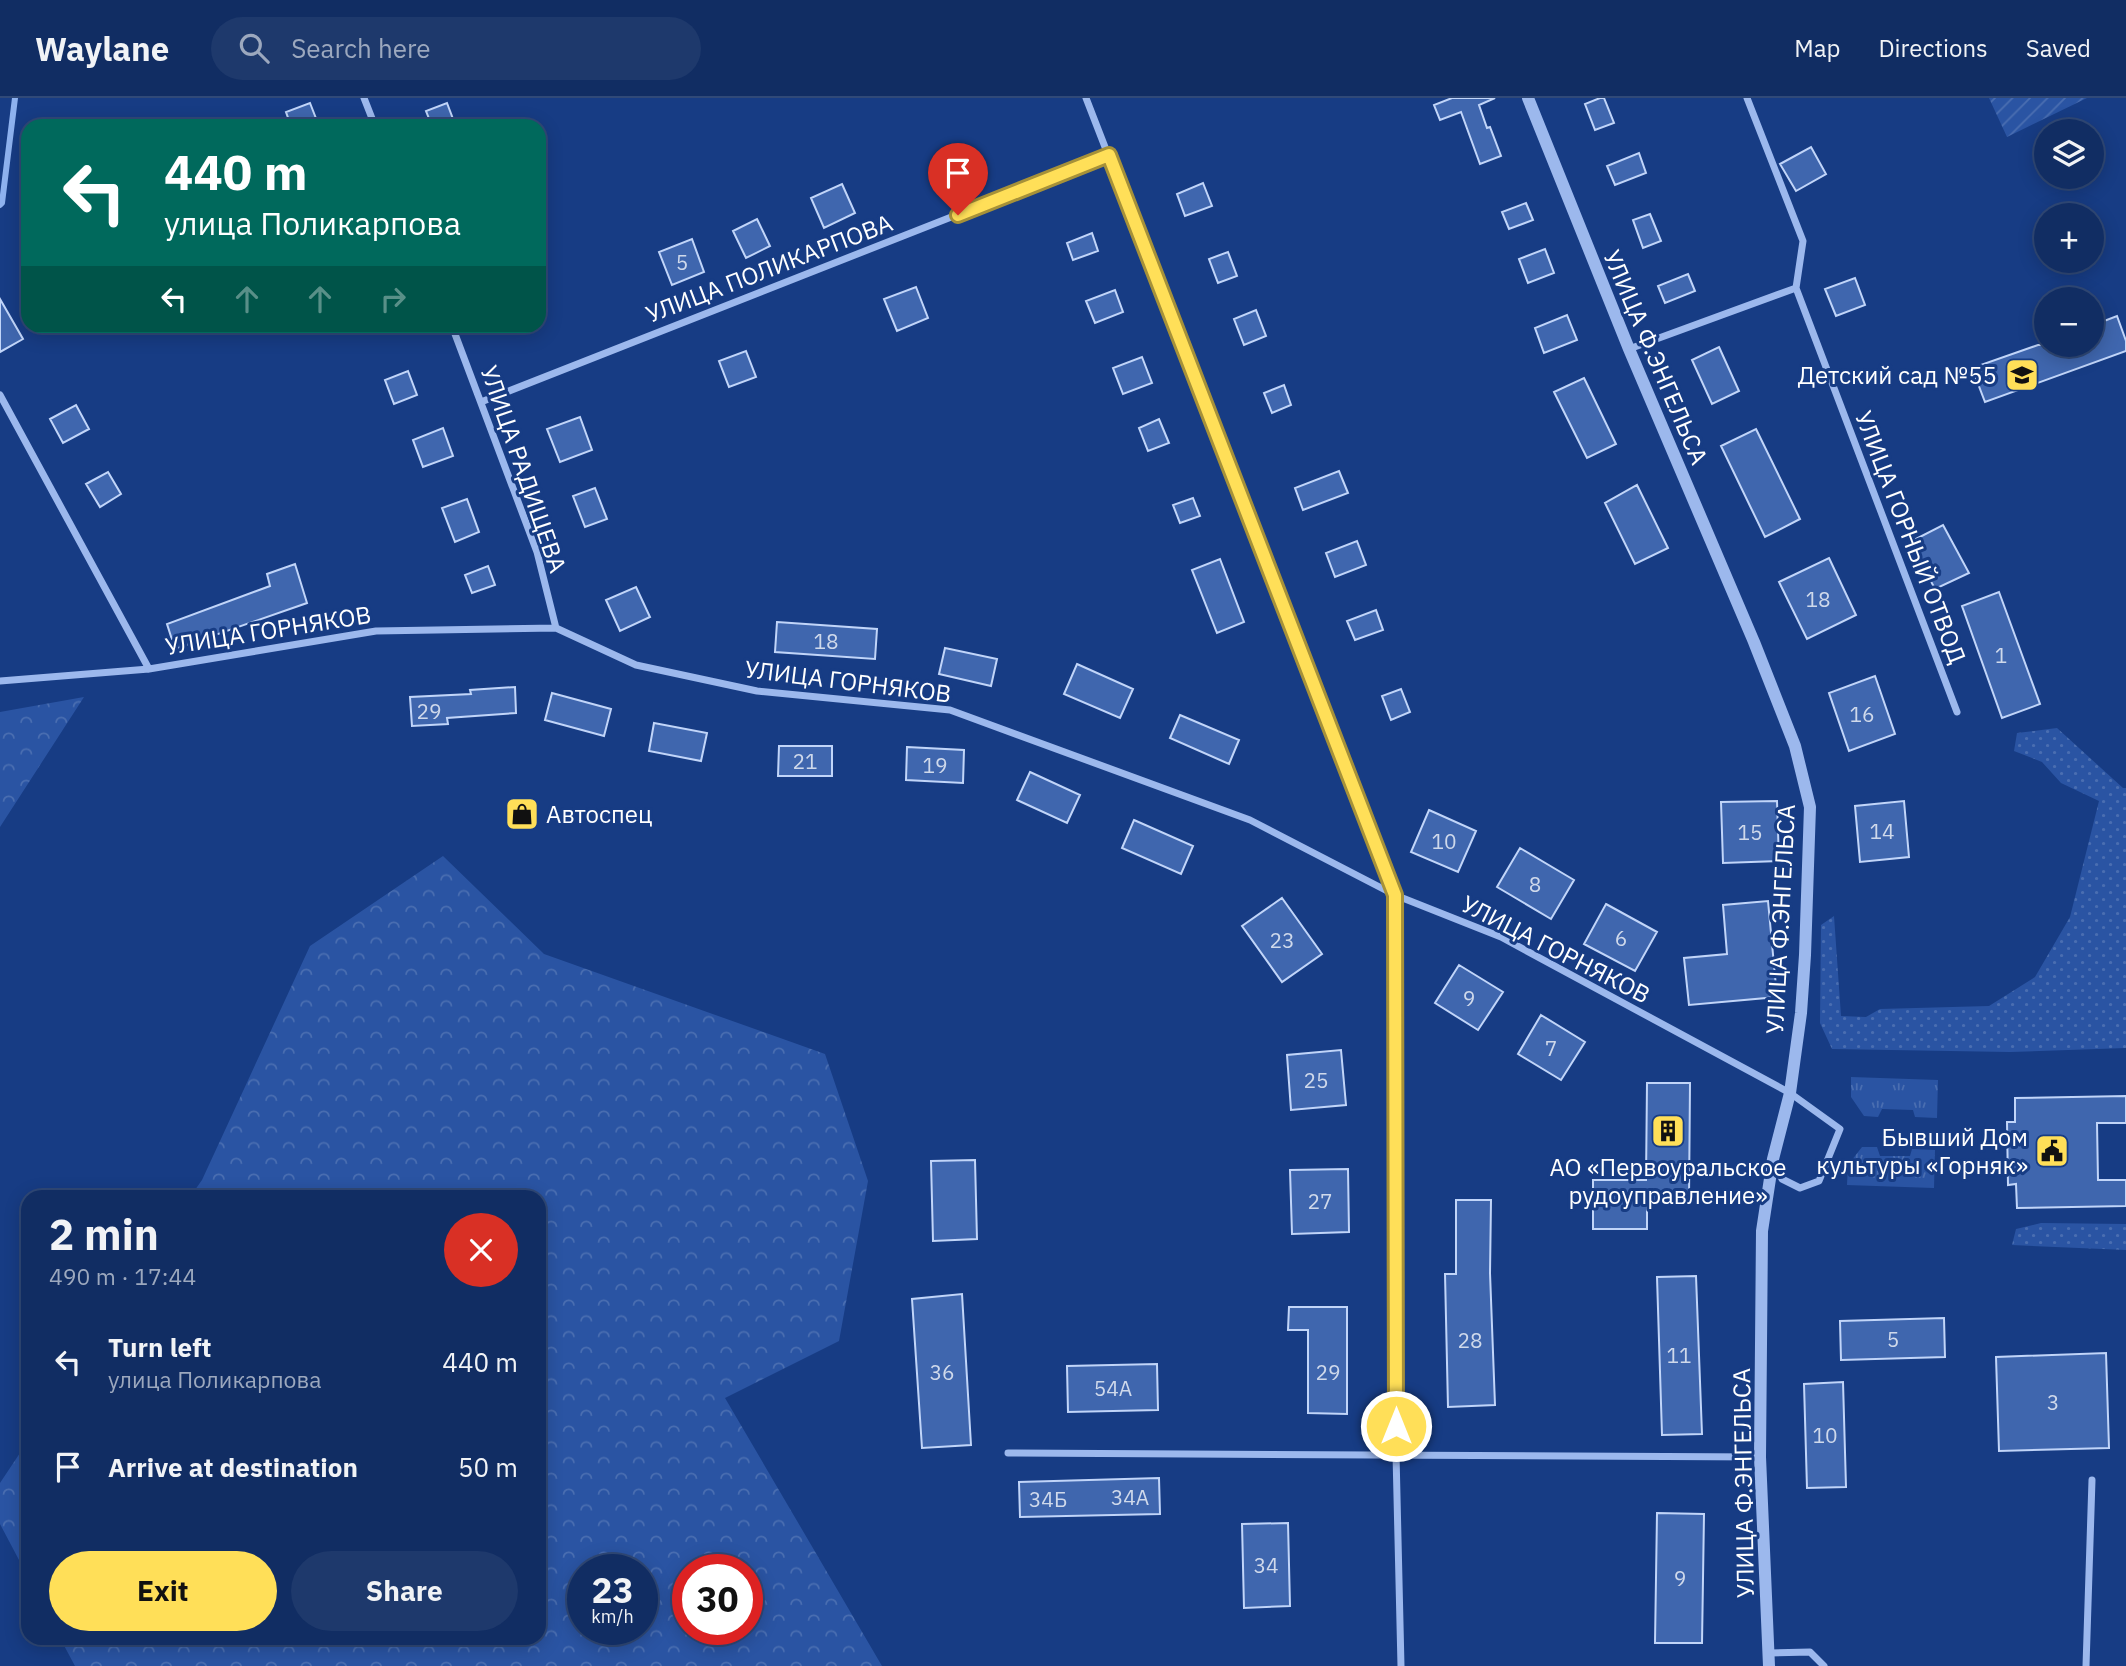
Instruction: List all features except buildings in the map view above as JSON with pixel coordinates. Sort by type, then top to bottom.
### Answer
[{"type":"street","points":[[364,98],[372,119]]},
{"type":"street","points":[[1086,98],[1395,895],[1396,1454],[1401,1666]]},
{"type":"street","name":"УЛИЦА Ф.ЭНГЕЛЬСА","points":[[1528,98],[1629,349],[1754,642],[1795,746],[1810,807],[1801,1013],[1790,1093],[1773,1159],[1762,1231],[1760,1457],[1769,1659]]},
{"type":"street","name":"УЛИЦА ГОРНЫЙ ОТВОД","points":[[1747,98],[1802,241],[1796,288],[1957,712]]},
{"type":"street","name":"УЛИЦА ПОЛИКАРПОВА","points":[[481,402],[1109,155]]},
{"type":"street","points":[[1629,349],[1796,288]]},
{"type":"street","name":"УЛИЦА РАДИЩЕВА","points":[[455,333],[537,552],[556,628]]},
{"type":"street","points":[[0,396],[149,669]]},
{"type":"street","name":"УЛИЦА ГОРНЯКОВ","points":[[0,681],[149,669],[376,631],[556,628],[636,665],[757,691],[950,710],[1250,820],[1395,895],[1501,937],[1790,1093],[1840,1129],[1819,1181],[1800,1188],[1782,1179],[1773,1159]]},
{"type":"street","points":[[1007,1453],[1760,1457]]},
{"type":"street","points":[[2086,1666],[2092,1480]]},
{"type":"street","points":[[1769,1659],[1810,1652],[1824,1666]]},
{"type":"green space","points":[[1989,98],[2087,98],[2044,119],[2034,119],[2034,124],[2007,137]]},
{"type":"green space","points":[[84,697],[0,827],[0,712]]},
{"type":"green space","points":[[2057,728],[2126,788],[2126,1048],[2010,1052],[1832,1049],[1820,1023],[1821,925],[1834,916],[1841,1016],[1866,1017],[1880,1009],[1989,1006],[2035,977],[2070,917],[2099,801],[2061,783],[2042,762],[2014,751],[2017,733]]},
{"type":"green space","points":[[443,856],[544,954],[825,1054],[868,1181],[839,1341],[725,1398],[882,1666],[75,1666],[64,1645],[546,1645],[546,1190],[195,1190],[202,1180],[310,946]]},
{"type":"green space","points":[[1851,1077],[1938,1080],[1937,1118],[1915,1117],[1913,1110],[1882,1109],[1878,1117],[1864,1116],[1851,1097]]},
{"type":"green space","points":[[1862,1147],[1877,1147],[1880,1156],[1910,1156],[1912,1149],[1935,1150],[1934,1188],[1847,1185],[1848,1165]]},
{"type":"green space","points":[[2041,1223],[2126,1224],[2126,1250],[2012,1245],[2016,1229]]},
{"type":"green space","points":[[21,1452],[21,1564],[0,1524],[0,1483]]},
{"type":"waterway","points":[[0,205],[15,98]]},
{"type":"place","name":"Детский сад №55","points":[[2022,375]]},
{"type":"place","name":"Автоспец","points":[[522,814]]},
{"type":"place","name":"АО «Первоуральское рудоуправление»","points":[[1668,1131]]},
{"type":"place","name":"Бывший Дом культуры «Горняк»","points":[[2052,1151]]},
{"type":"route","points":[[958,215],[1109,155],[1395,895],[1396,1426]]}]
